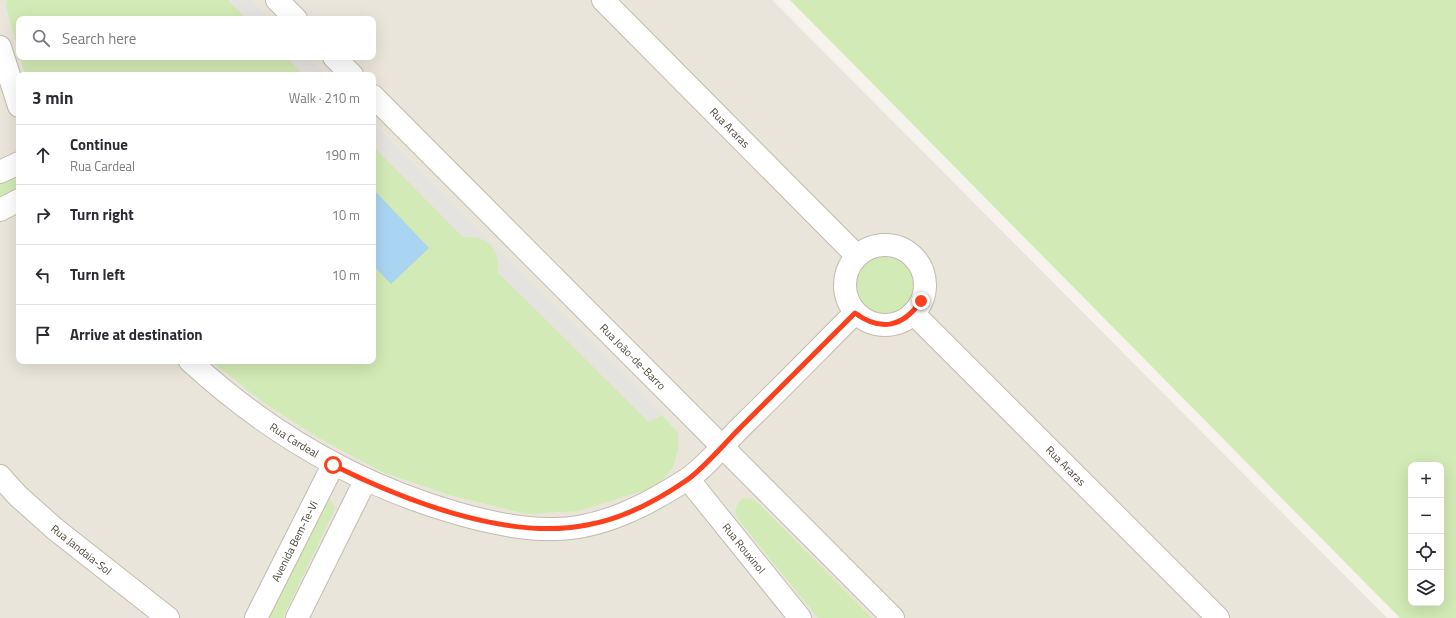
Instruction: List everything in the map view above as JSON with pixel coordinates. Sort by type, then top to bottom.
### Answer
[{"type":"street","points":[[277,0],[293,16]]},
{"type":"street","name":"Rua Araras","points":[[603,0],[856,256]]},
{"type":"street","points":[[0,47],[16,97]]},
{"type":"street","points":[[337,60],[349,72]]},
{"type":"street","name":"Rua João-de-Barro","points":[[376,99],[893,618]]},
{"type":"street","points":[[0,172],[16,164]]},
{"type":"street","points":[[0,210],[16,202]]},
{"type":"street","points":[[882,244],[896,246],[908,252],[918,262],[924,274],[925,288],[921,301],[913,313],[903,320],[890,324],[878,324],[866,320],[855,313],[848,302],[844,290],[847,272],[856,256],[868,248],[882,244]]},
{"type":"street","name":"Rua Cardeal","points":[[194,364],[252,412],[333,465],[365,481],[432,506],[485,521],[554,529],[587,525],[617,516],[644,505],[688,479],[855,313]]},
{"type":"street","name":"Rua Araras","points":[[913,313],[1218,618]]},
{"type":"street","name":"Avenida Bem-Te-Vi","points":[[256,618],[333,465]]},
{"type":"street","name":"Rua Jandaia-Sol","points":[[0,476],[18,496],[55,529],[168,618]]},
{"type":"street","name":"Rua Rouxinol","points":[[688,479],[800,618]]},
{"type":"street","points":[[297,618],[365,481]]},
{"type":"shaded area","points":[[0,0],[772,0],[1387,618],[0,618]]},
{"type":"shaded area","points":[[229,0],[251,0],[267,16],[244,16]]},
{"type":"shaded area","points":[[289,60],[311,60],[323,72],[301,72]]},
{"type":"shaded area","points":[[376,126],[662,415],[649,422],[498,272],[499,262],[491,245],[482,239],[473,236],[463,237],[376,149]]},
{"type":"green space","points":[[7,0],[228,0],[244,16],[16,16],[16,42],[6,6]]},
{"type":"green space","points":[[790,0],[1456,0],[1456,618],[1400,618]]},
{"type":"green space","points":[[21,60],[289,60],[301,72],[24,72]]},
{"type":"green space","points":[[376,149],[463,237],[479,238],[490,244],[497,256],[498,272],[648,421],[662,415],[678,433],[678,449],[674,465],[665,478],[652,488],[578,511],[527,514],[453,496],[382,472],[319,438],[264,403],[215,364],[376,364]]},
{"type":"green space","points":[[16,176],[16,193],[0,201],[0,184]]},
{"type":"green space","points":[[884,253],[902,258],[907,262],[911,267],[916,285],[911,303],[907,308],[902,312],[884,317],[866,312],[861,308],[857,303],[852,285],[857,267],[861,262],[866,258]]},
{"type":"green space","points":[[745,498],[756,501],[872,618],[818,618],[736,516],[736,507],[739,502]]},
{"type":"green space","points":[[328,500],[332,501],[335,509],[283,618],[265,618]]},
{"type":"water","points":[[376,192],[429,248],[391,284],[376,268]]},
{"type":"route","points":[[333,465],[365,481],[432,506],[485,521],[511,526],[554,529],[587,525],[617,516],[644,505],[688,479],[855,313],[866,320],[878,324],[890,324],[903,320],[913,313],[921,301]]}]
